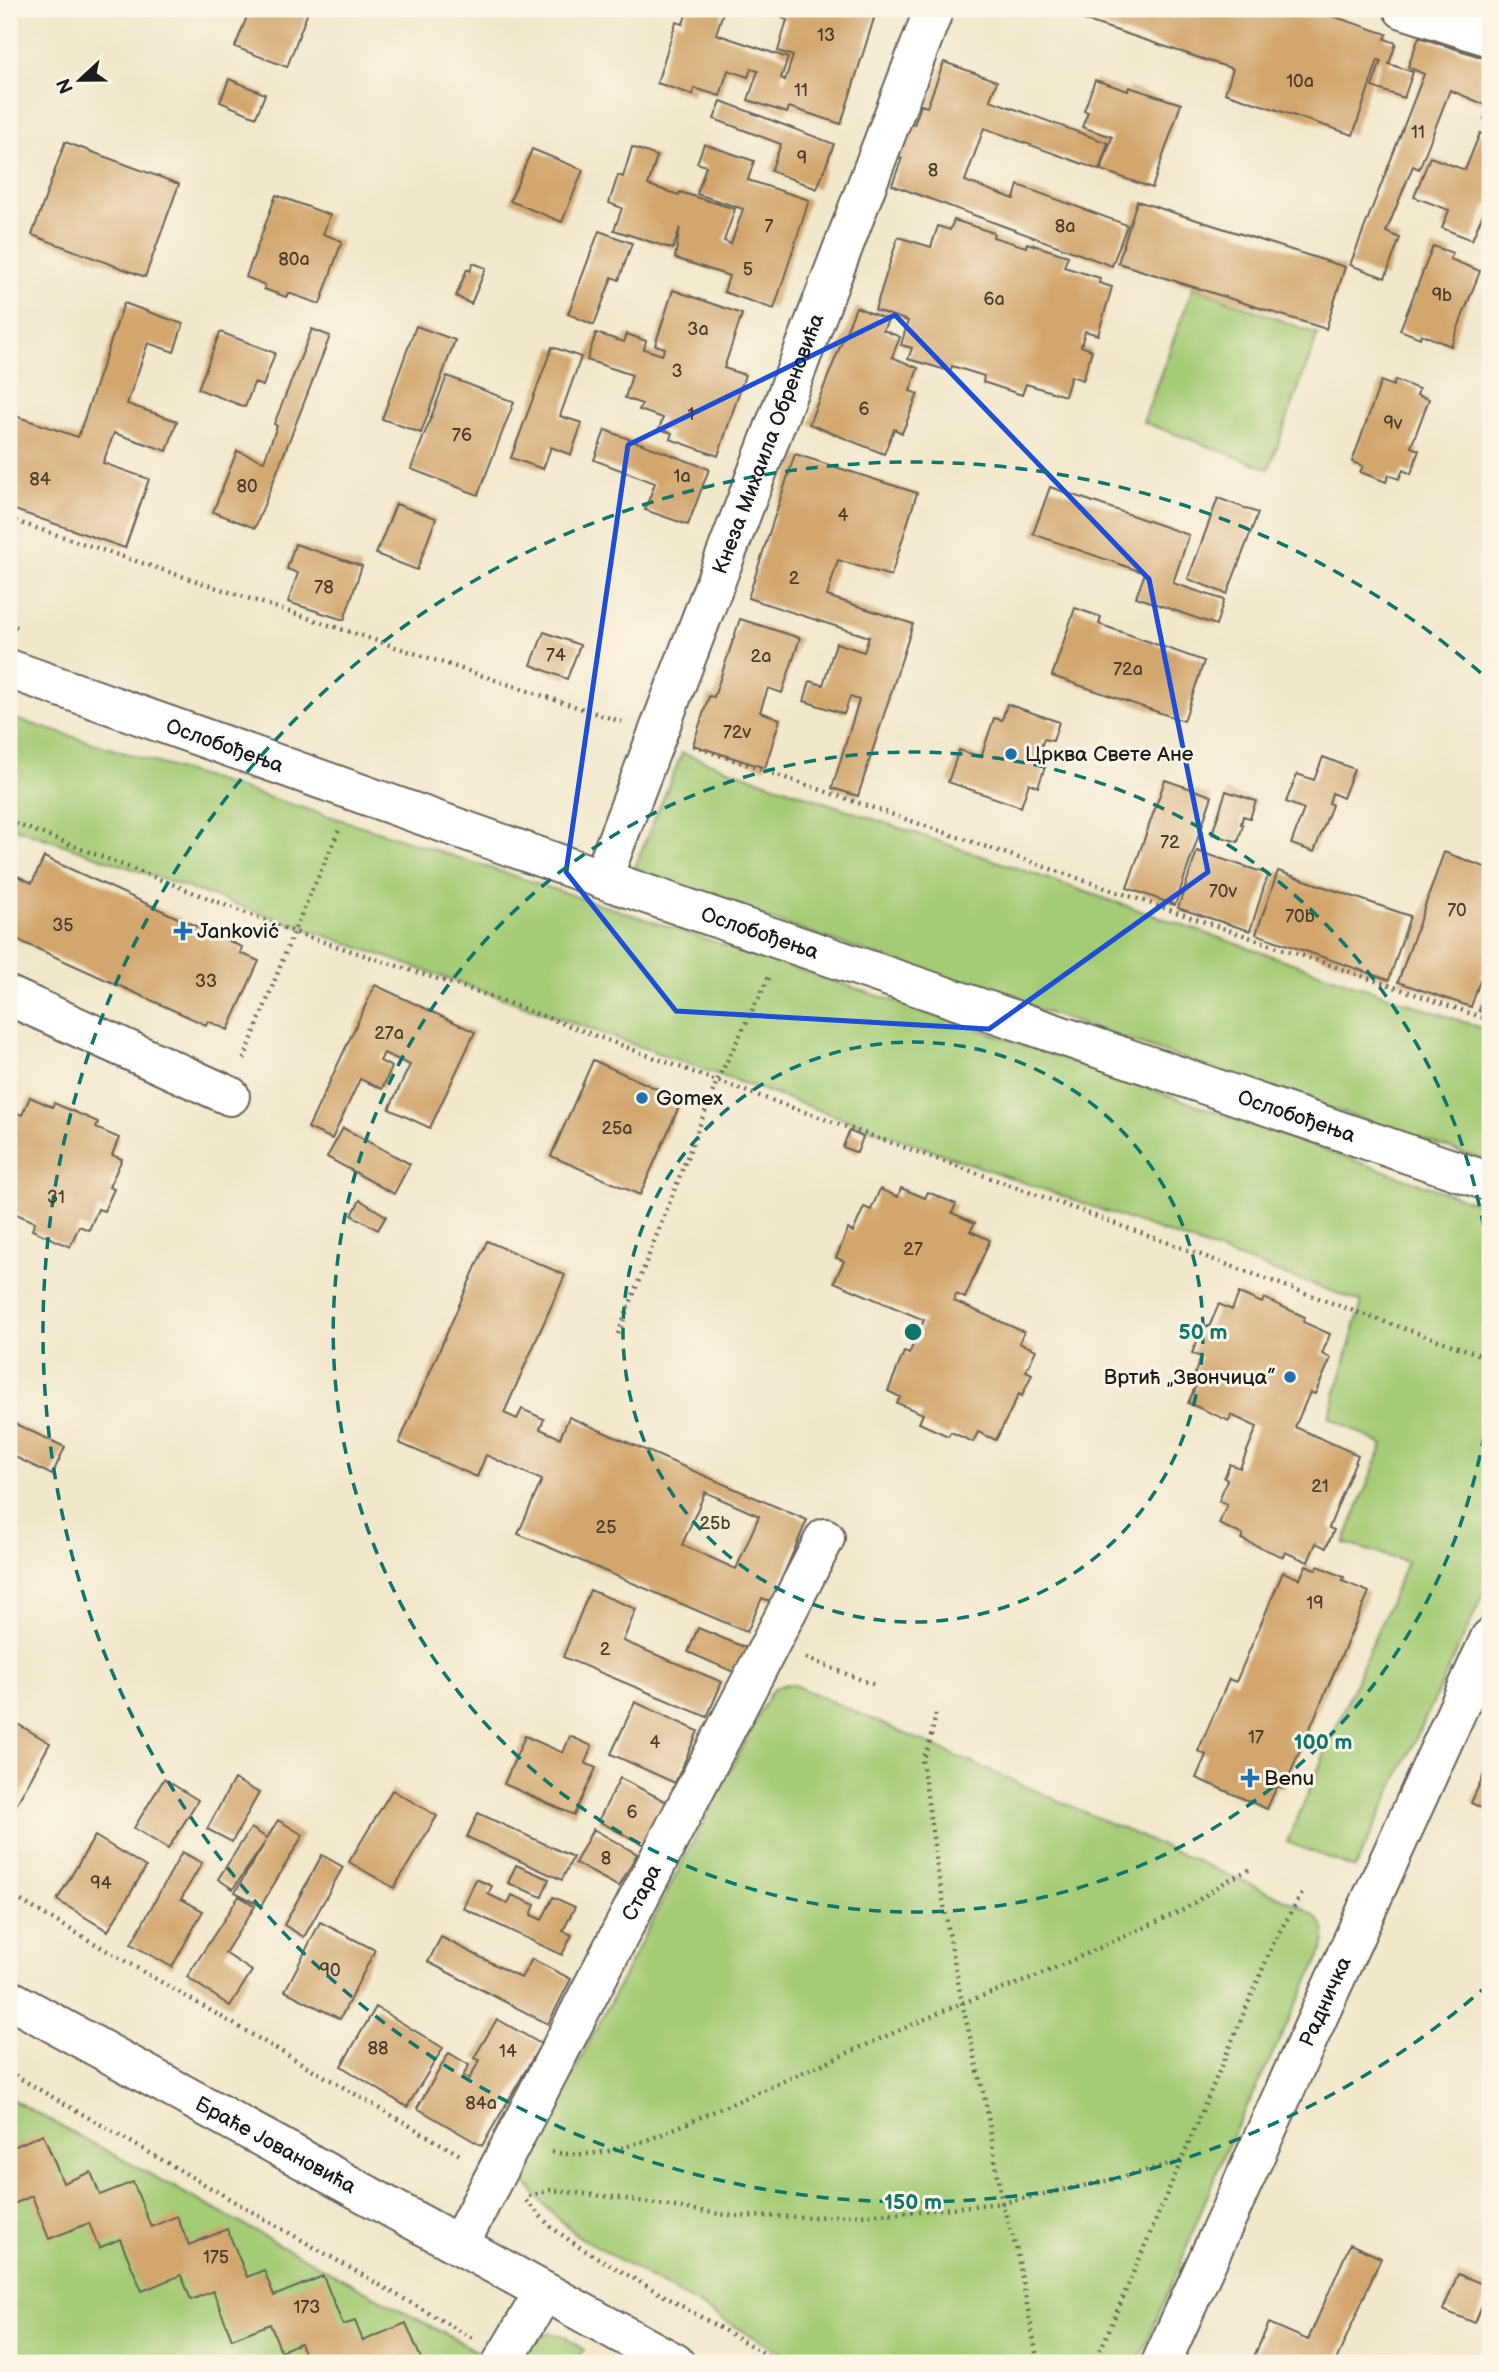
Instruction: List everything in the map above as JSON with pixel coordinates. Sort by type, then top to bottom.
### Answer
[{"type":"street","name":"Кнеза Михаила Обреновића","points":[[602,879],[934,9]]},
{"type":"street","points":[[1403,9],[1490,37]]},
{"type":"street","name":"Ослобођења","points":[[17,670],[602,879],[1490,1182]]},
{"type":"street","points":[[9,996],[230,1096]]},
{"type":"street","name":"Стара","points":[[459,2245],[825,1538]]},
{"type":"street","name":"Радничка","points":[[1161,2363],[1490,1639]]},
{"type":"street","name":"Браће Јовановића","points":[[9,1999],[675,2363]]},
{"type":"street","points":[[504,2360],[544,2292]]},
{"type":"path","points":[[9,519],[657,734],[1490,1020]]},
{"type":"path","points":[[230,1096],[294,931],[356,792]]},
{"type":"path","points":[[9,822],[294,931],[484,994],[717,1081],[1490,1358]]},
{"type":"path","points":[[618,1334],[717,1081],[787,942]]},
{"type":"path","points":[[771,1644],[877,1686]]},
{"type":"path","points":[[936,1714],[929,1745],[922,1760],[938,1873],[962,2003],[986,2104],[1002,2203],[1017,2252],[1038,2363]]},
{"type":"path","points":[[9,1894],[499,2167],[524,2152],[589,2155],[635,2145],[853,2053],[962,2003],[1031,1979],[1185,1909],[1228,1880],[1253,1868]]},
{"type":"path","points":[[1094,2363],[1275,1940],[1303,1892]]},
{"type":"path","points":[[9,2072],[504,2360]]},
{"type":"path","points":[[781,2363],[579,2247],[551,2227],[522,2197],[551,2190],[732,2217],[899,2213],[1002,2203],[1115,2179],[1181,2161]]},
{"type":"highlighted area","points":[[895,315],[1149,579],[1208,872],[989,1029],[676,1011],[566,872],[628,445]]},
{"type":"green space","points":[[1193,287],[1318,334],[1269,469],[1143,422]]},
{"type":"green space","points":[[9,717],[371,829],[976,1028],[1490,1208],[1490,1581],[1355,1868],[1287,1842],[1407,1562],[1344,1543],[1383,1445],[1329,1417],[1362,1302],[9,826]]},
{"type":"green space","points":[[682,753],[1490,1031],[1490,1162],[632,873]]},
{"type":"green space","points":[[785,1684],[794,1685],[1304,1908],[1317,1918],[1324,1929],[1325,1941],[1320,1957],[1227,2147],[1138,2363],[799,2363],[578,2236],[550,2211],[520,2176],[768,1697],[773,1689]]},
{"type":"green space","points":[[9,2098],[482,2354],[479,2363],[9,2363]]},
{"type":"green space","points":[[548,2333],[561,2335],[584,2350],[576,2363],[529,2363],[521,2359],[532,2341]]},
{"type":"building","points":[[250,9],[309,9],[287,67],[235,47]]},
{"type":"building","points":[[688,9],[724,9],[716,34],[788,58],[781,78],[785,80],[793,56],[778,51],[787,20],[782,18],[785,9],[884,9],[882,13],[876,12],[841,124],[789,107],[787,113],[748,100],[758,71],[751,69],[748,77],[728,70],[720,96],[694,88],[693,95],[657,83],[676,22],[683,24]]},
{"type":"building","points":[[1051,9],[1311,9],[1387,34],[1385,39],[1396,43],[1389,64],[1413,72],[1404,98],[1372,87],[1381,61],[1378,60],[1353,135],[1225,93],[1233,69]]},
{"type":"building","points":[[1419,37],[1490,60],[1490,121],[1484,119],[1488,106],[1450,90],[1419,169],[1413,166],[1386,232],[1400,238],[1385,278],[1350,265],[1424,74],[1408,67]]},
{"type":"building","points":[[944,62],[997,81],[990,100],[1108,143],[1099,170],[984,128],[965,181],[1014,199],[1018,185],[1127,225],[1112,266],[892,185],[902,158],[895,156],[907,122],[914,125],[921,105],[927,107]]},
{"type":"building","points":[[229,79],[265,94],[256,117],[220,102]]},
{"type":"building","points":[[1095,80],[1128,91],[1129,87],[1181,104],[1152,188],[1101,170],[1112,137],[1082,127],[1088,112],[1084,111]]},
{"type":"building","points":[[721,101],[834,144],[817,189],[771,171],[781,144],[714,119]]},
{"type":"building","points":[[1480,133],[1490,137],[1490,205],[1487,204],[1472,240],[1442,228],[1449,210],[1414,197],[1430,157],[1465,170]]},
{"type":"building","points":[[65,142],[179,184],[145,277],[32,235]]},
{"type":"building","points":[[704,144],[754,161],[748,180],[809,200],[774,309],[724,292],[729,276],[675,258],[680,227],[673,249],[614,230],[622,208],[609,203],[618,175],[623,177],[632,147],[657,156],[648,185],[735,209],[724,241],[731,244],[743,209],[697,194],[706,166],[697,163]]},
{"type":"building","points":[[532,149],[583,170],[562,222],[510,201]]},
{"type":"building","points":[[276,195],[330,215],[323,234],[342,241],[320,304],[288,293],[286,297],[264,289],[265,285],[246,277]]},
{"type":"building","points":[[1137,201],[1345,267],[1326,329],[1118,263]]},
{"type":"building","points":[[954,220],[994,233],[993,237],[1026,247],[1027,243],[1068,256],[1064,267],[1100,278],[1099,283],[1112,287],[1098,335],[1085,331],[1081,346],[1092,350],[1083,380],[1071,376],[1065,396],[1026,384],[1022,395],[983,382],[984,376],[952,366],[950,371],[908,359],[912,348],[901,345],[908,321],[875,310],[898,237],[931,247],[938,226],[950,230]]},
{"type":"building","points":[[599,231],[632,243],[619,280],[612,277],[594,325],[568,314]]},
{"type":"building","points":[[1433,246],[1453,253],[1450,259],[1480,271],[1451,346],[1421,334],[1420,338],[1400,330]]},
{"type":"building","points":[[473,263],[486,268],[471,304],[456,296],[467,269],[470,271]]},
{"type":"building","points":[[673,290],[742,314],[724,368],[745,375],[718,456],[670,439],[672,433],[659,429],[663,418],[639,410],[642,404],[625,398],[632,375],[587,360],[596,333],[624,342],[627,334],[646,341],[644,349],[662,355],[665,348],[655,345]]},
{"type":"building","points":[[124,303],[183,324],[174,352],[148,343],[127,404],[177,421],[167,451],[114,433],[103,463],[149,479],[125,548],[9,508],[9,414],[78,437]]},
{"type":"building","points":[[856,307],[888,320],[883,330],[900,337],[892,357],[918,368],[910,391],[918,394],[902,433],[894,429],[884,454],[809,424]]},
{"type":"building","points":[[416,326],[455,340],[421,433],[382,419]]},
{"type":"building","points":[[312,329],[330,336],[255,528],[213,512],[237,451],[264,461],[277,426],[274,424]]},
{"type":"building","points":[[220,332],[275,353],[263,386],[254,383],[245,407],[198,389]]},
{"type":"building","points":[[552,347],[581,357],[560,416],[582,423],[571,455],[551,447],[543,469],[511,458]]},
{"type":"building","points":[[447,376],[514,402],[478,495],[411,469]]},
{"type":"building","points":[[1395,380],[1419,389],[1417,395],[1429,399],[1411,447],[1419,450],[1411,474],[1403,470],[1399,479],[1389,475],[1386,482],[1360,472],[1363,466],[1352,462],[1381,381],[1393,386]]},
{"type":"building","points":[[605,430],[709,469],[688,525],[645,510],[655,483],[594,460]]},
{"type":"building","points":[[795,454],[917,493],[891,576],[838,560],[827,596],[913,624],[858,796],[832,788],[859,700],[850,697],[844,714],[804,701],[810,681],[823,685],[836,643],[864,652],[869,637],[748,598]]},
{"type":"building","points":[[1050,487],[1189,535],[1173,583],[1224,600],[1216,625],[1136,597],[1145,573],[1033,534]]},
{"type":"building","points":[[1218,498],[1258,513],[1227,594],[1188,579]]},
{"type":"building","points":[[396,504],[436,518],[417,570],[376,554]]},
{"type":"building","points":[[295,544],[362,566],[344,620],[288,602],[298,573],[287,569]]},
{"type":"building","points":[[1075,608],[1101,617],[1099,624],[1204,661],[1184,721],[1052,676]]},
{"type":"building","points":[[740,619],[800,638],[782,693],[768,688],[760,712],[780,719],[765,768],[693,745],[709,696],[714,697]]},
{"type":"building","points":[[544,632],[580,645],[567,679],[531,665]]},
{"type":"building","name":"Црква Свете Ане","points":[[1007,704],[1059,722],[1053,741],[1044,739],[1036,760],[1046,764],[1038,787],[1029,783],[1021,807],[948,782],[959,750],[981,757],[994,718],[1002,720]]},
{"type":"building","points":[[1323,757],[1354,769],[1343,798],[1332,793],[1329,803],[1332,805],[1314,852],[1291,844],[1304,809],[1286,802],[1297,774],[1314,780]]},
{"type":"building","points":[[1165,780],[1212,796],[1175,905],[1127,888]]},
{"type":"building","points":[[1226,791],[1256,801],[1250,818],[1243,816],[1238,842],[1212,834]]},
{"type":"building","points":[[1197,851],[1268,874],[1250,931],[1178,908]]},
{"type":"building","points":[[1444,852],[1490,869],[1490,951],[1471,1007],[1398,982]]},
{"type":"building","points":[[44,857],[242,947],[240,953],[259,961],[228,1030],[208,1021],[206,1025],[9,936],[9,872],[32,883]]},
{"type":"building","points":[[1278,871],[1410,916],[1389,980],[1256,934]]},
{"type":"building","points":[[1490,979],[1490,1015],[1479,1011]]},
{"type":"building","points":[[375,985],[475,1032],[430,1128],[389,1109],[410,1065],[384,1053],[380,1061],[392,1067],[382,1089],[360,1079],[332,1139],[308,1128]]},
{"type":"building","points":[[593,1060],[682,1100],[640,1195],[551,1156]]},
{"type":"building","points":[[30,1097],[52,1107],[54,1103],[98,1122],[96,1128],[119,1138],[112,1155],[122,1159],[109,1187],[114,1189],[104,1211],[98,1209],[89,1230],[79,1226],[70,1247],[32,1230],[35,1222],[12,1212],[9,1219],[9,1113],[10,1110],[22,1115]]},
{"type":"building","points":[[343,1128],[410,1164],[394,1194],[327,1157]]},
{"type":"building","points":[[849,1131],[863,1137],[857,1153],[843,1147]]},
{"type":"building","points":[[901,1188],[925,1198],[928,1192],[956,1204],[952,1213],[975,1223],[970,1231],[990,1240],[965,1298],[956,1294],[954,1301],[1024,1332],[1019,1343],[1036,1350],[1026,1371],[1032,1374],[996,1440],[978,1432],[973,1442],[951,1432],[948,1436],[919,1423],[923,1414],[897,1403],[900,1397],[888,1391],[904,1352],[909,1354],[924,1320],[834,1282],[844,1261],[836,1258],[848,1229],[853,1232],[864,1207],[871,1210],[880,1189],[898,1197]]},
{"type":"building","points":[[360,1200],[386,1216],[378,1230],[352,1215]]},
{"type":"building","points":[[487,1241],[565,1275],[504,1413],[517,1419],[522,1409],[544,1419],[540,1429],[560,1438],[569,1417],[807,1520],[772,1602],[762,1598],[747,1632],[518,1534],[542,1480],[486,1455],[477,1477],[399,1443]],"holes":[[[705,1492],[759,1516],[736,1569],[682,1545]]]},
{"type":"building","points":[[1239,1293],[1262,1303],[1264,1298],[1305,1317],[1303,1322],[1330,1334],[1322,1354],[1331,1358],[1315,1394],[1310,1392],[1295,1427],[1358,1455],[1329,1528],[1334,1530],[1326,1548],[1316,1543],[1308,1562],[1285,1552],[1283,1557],[1241,1539],[1243,1535],[1219,1524],[1227,1504],[1219,1501],[1227,1480],[1224,1478],[1230,1464],[1240,1468],[1257,1427],[1231,1415],[1229,1421],[1188,1403],[1196,1385],[1191,1383],[1201,1357],[1192,1353],[1204,1325],[1209,1327],[1219,1304],[1232,1310]]},
{"type":"building","points":[[9,1421],[65,1447],[52,1475],[9,1454]]},
{"type":"building","points":[[1306,1565],[1316,1570],[1318,1566],[1344,1577],[1342,1581],[1369,1592],[1284,1788],[1277,1786],[1267,1809],[1196,1778],[1206,1755],[1198,1751],[1229,1679],[1236,1682],[1283,1572],[1300,1579]]},
{"type":"building","points":[[590,1590],[636,1609],[623,1641],[722,1682],[707,1717],[563,1657]]},
{"type":"building","points":[[698,1628],[749,1649],[738,1674],[688,1652]]},
{"type":"building","points":[[635,1702],[698,1731],[675,1783],[611,1754]]},
{"type":"building","points":[[9,1719],[50,1743],[9,1818]]},
{"type":"building","points":[[525,1736],[563,1753],[570,1736],[592,1746],[585,1763],[596,1768],[574,1815],[504,1784]]},
{"type":"building","points":[[1490,1761],[1490,1812],[1471,1803]]},
{"type":"building","points":[[620,1778],[667,1802],[644,1845],[598,1821]]},
{"type":"building","points":[[164,1779],[198,1800],[168,1849],[134,1828]]},
{"type":"building","points":[[234,1779],[259,1793],[232,1842],[207,1829]]},
{"type":"building","points":[[392,1790],[437,1816],[394,1888],[349,1862]]},
{"type":"building","points":[[478,1813],[573,1857],[562,1880],[467,1837]]},
{"type":"building","points":[[278,1820],[303,1835],[261,1906],[235,1892],[266,1841],[233,1889],[218,1879],[251,1828],[267,1838]]},
{"type":"building","points":[[593,1829],[637,1854],[619,1887],[575,1863]]},
{"type":"building","points":[[95,1836],[146,1867],[108,1931],[57,1900]]},
{"type":"building","points":[[182,1852],[202,1863],[181,1899],[203,1911],[172,1967],[131,1944]]},
{"type":"building","points":[[322,1855],[343,1867],[304,1937],[284,1925]]},
{"type":"building","points":[[516,1865],[549,1879],[542,1897],[508,1883]]},
{"type":"building","points":[[476,1879],[492,1886],[488,1894],[508,1904],[512,1895],[535,1905],[531,1915],[542,1920],[553,1897],[575,1907],[563,1931],[572,1935],[562,1955],[463,1908]]},
{"type":"building","points":[[239,1896],[255,1906],[225,1953],[252,1971],[230,2006],[187,1977]]},
{"type":"building","points":[[320,1922],[375,1950],[340,2019],[285,1991]]},
{"type":"building","points":[[441,1937],[521,1978],[532,1959],[571,1979],[548,2024],[428,1962]]},
{"type":"building","points":[[376,2007],[443,2048],[407,2107],[341,2066]]},
{"type":"building","points":[[497,2019],[541,2044],[482,2146],[417,2108],[449,2053],[469,2065],[463,2076],[469,2079],[480,2060],[474,2058]]},
{"type":"building","points":[[43,2134],[63,2183],[91,2172],[100,2195],[133,2182],[151,2227],[177,2216],[189,2245],[227,2229],[247,2277],[264,2270],[274,2296],[323,2276],[343,2325],[355,2321],[363,2341],[406,2323],[423,2363],[308,2363],[300,2343],[281,2351],[270,2324],[232,2339],[213,2291],[191,2300],[181,2275],[142,2291],[120,2239],[99,2248],[89,2223],[49,2239],[32,2196],[9,2206],[9,2149]]},
{"type":"building","points":[[1350,2244],[1381,2258],[1335,2363],[1251,2363],[1269,2323],[1308,2340]]},
{"type":"building","points":[[1458,2274],[1490,2287],[1475,2323],[1443,2310]]},
{"type":"place","name":"Црква Свете Ане","points":[[1011,754]]},
{"type":"place","name":"Janković","points":[[183,931]]},
{"type":"place","name":"Gomex","points":[[642,1098]]},
{"type":"place","name":"Вртић „Звончица”","points":[[1290,1377]]},
{"type":"place","name":"Benu","points":[[1250,1778]]}]
